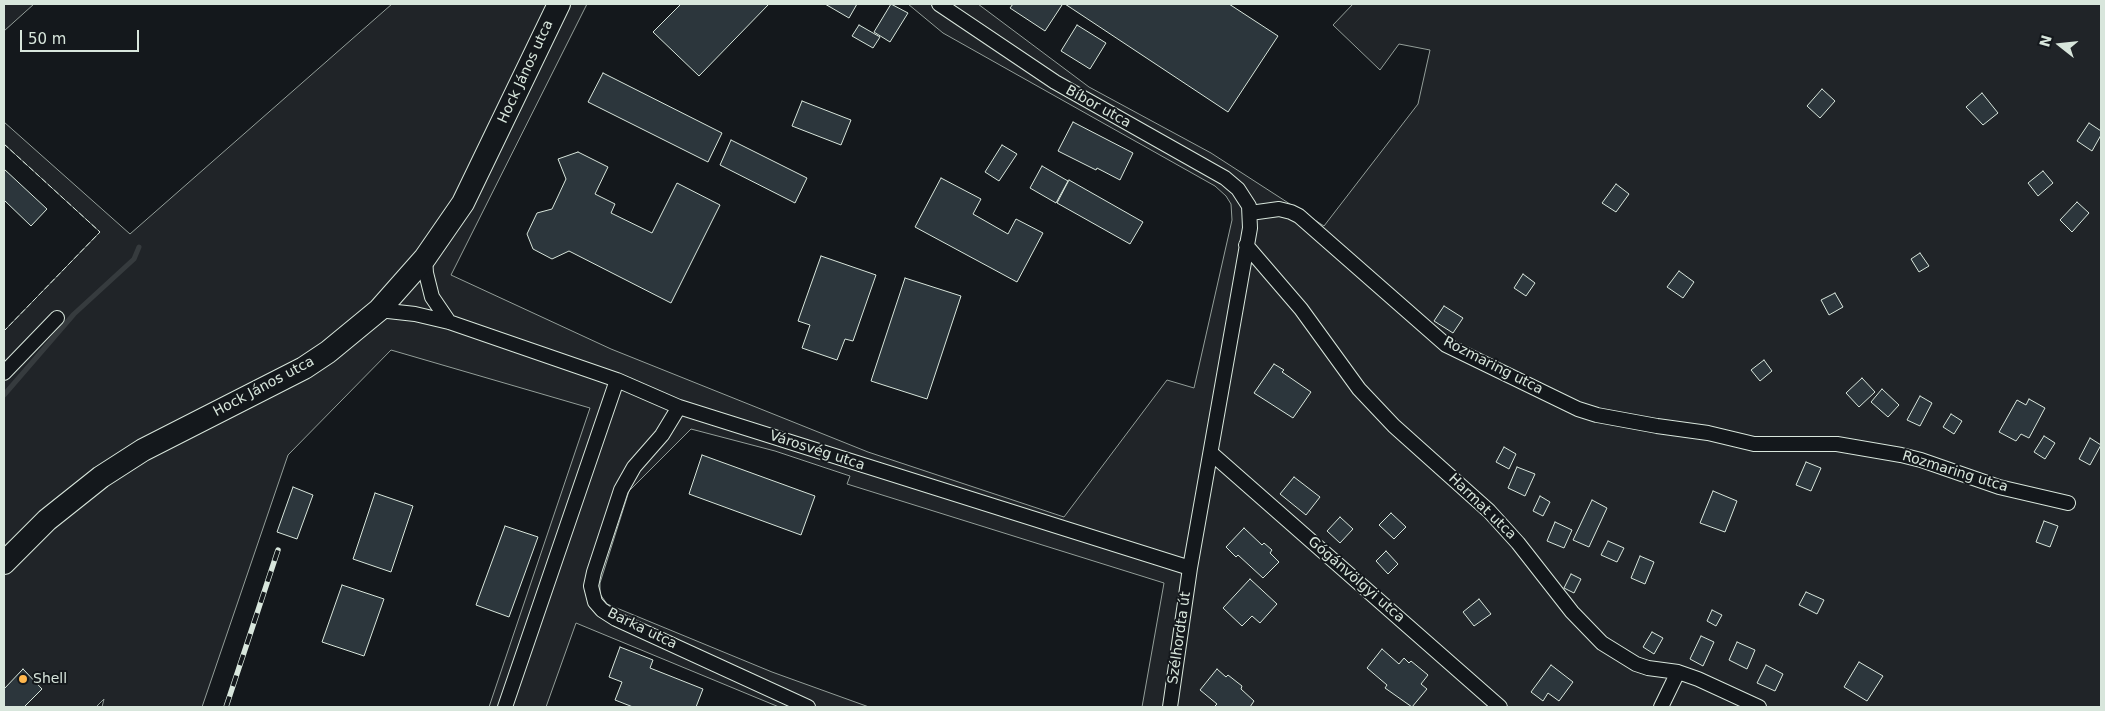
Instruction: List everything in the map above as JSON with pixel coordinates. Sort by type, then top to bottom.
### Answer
[{"type":"main road","name":"Hock János utca","points":[[4,562],[47,520],[101,477],[143,450],[304,368],[328,352],[379,310],[425,258],[463,203],[560,4]]},
{"type":"street","name":"Bíbor utca","points":[[939,4],[1055,82],[1225,178],[1243,194],[1250,213]]},
{"type":"street","name":"Rozmaring utca","points":[[1250,213],[1279,209],[1299,216],[1446,345],[1578,409],[1598,415],[1708,433],[1754,444],[1836,444],[1902,455],[1999,487],[2068,503]]},
{"type":"street","points":[[1190,568],[1211,453],[1250,213]]},
{"type":"street","name":"Harmat utca","points":[[1246,245],[1301,309],[1359,389],[1394,426],[1489,511],[1518,542],[1572,612],[1602,643],[1636,664],[1648,668],[1678,672],[1698,679],[1759,707]]},
{"type":"street","points":[[425,258],[426,273],[432,297],[449,322]]},
{"type":"street","name":"Városvég utca","points":[[379,310],[415,314],[449,322],[617,380],[679,408],[1190,568]]},
{"type":"street","points":[[4,373],[57,318]]},
{"type":"street","points":[[505,707],[617,380]]},
{"type":"street","name":"Barka utca","points":[[679,408],[662,436],[634,467],[621,490],[593,579],[592,594],[595,602],[602,610],[616,619],[808,707]]},
{"type":"street","name":"Gógánvölgyi utca","points":[[1211,453],[1500,707]]},
{"type":"street","name":"Szélhordta út","points":[[1170,707],[1190,568]]},
{"type":"street","points":[[1661,707],[1678,672]]},
{"type":"shaded area","points":[[4,4],[34,4],[4,31]]},
{"type":"shaded area","points":[[392,4],[587,4],[451,275],[611,349],[868,452],[1064,517],[1167,380],[1194,388],[1232,220],[1231,204],[1226,196],[1215,186],[943,33],[908,4],[978,4],[1089,87],[1211,153],[1324,226],[1418,104],[1430,50],[1399,44],[1380,70],[1333,25],[1353,4],[2101,4],[2101,707],[1142,707],[1164,583],[847,484],[850,476],[775,451],[691,429],[629,491],[600,583],[600,594],[607,604],[772,672],[869,707],[779,707],[576,623],[546,707],[489,707],[590,408],[391,350],[288,455],[202,707],[102,707],[104,699],[96,707],[4,707],[4,331],[100,232],[4,144],[4,122],[130,234]]},
{"type":"building","points":[[681,4],[769,4],[699,76],[653,32]]},
{"type":"building","points":[[825,4],[857,4],[849,18]]},
{"type":"building","points":[[891,4],[908,13],[890,42],[874,32]]},
{"type":"building","points":[[1013,4],[1062,5],[1045,31],[1010,8]]},
{"type":"building","points":[[1065,4],[1229,4],[1278,36],[1228,112]]},
{"type":"building","points":[[859,25],[880,37],[873,48],[852,36]]},
{"type":"building","points":[[1077,25],[1106,43],[1090,69],[1061,51]]},
{"type":"building","points":[[603,73],[722,133],[708,162],[588,102]]},
{"type":"building","points":[[1822,89],[1835,101],[1820,118],[1807,106]]},
{"type":"building","points":[[1982,93],[1998,113],[1983,125],[1966,107]]},
{"type":"building","points":[[802,101],[851,120],[841,145],[792,126]]},
{"type":"building","points":[[1073,122],[1133,153],[1120,180],[1058,151]]},
{"type":"building","points":[[2089,123],[2101,131],[2101,135],[2092,151],[2077,141]]},
{"type":"building","points":[[731,140],[807,178],[795,203],[720,165]]},
{"type":"building","points":[[1002,145],[1017,154],[999,181],[985,172]]},
{"type":"building","points":[[578,152],[608,167],[595,194],[615,204],[611,213],[652,233],[677,183],[720,205],[671,303],[569,251],[552,259],[533,249],[527,234],[537,213],[552,209],[566,179],[558,159]]},
{"type":"building","points":[[1042,166],[1068,181],[1056,203],[1030,188]]},
{"type":"building","points":[[4,169],[47,209],[31,226],[4,200]]},
{"type":"building","points":[[2043,171],[2053,183],[2038,196],[2028,183]]},
{"type":"building","points":[[941,178],[981,199],[973,214],[1008,234],[1016,219],[1043,233],[1017,282],[915,227]]},
{"type":"building","points":[[1069,180],[1143,222],[1130,244],[1057,203]]},
{"type":"building","points":[[1616,184],[1629,194],[1616,212],[1602,203]]},
{"type":"building","points":[[2077,202],[2089,213],[2072,232],[2060,220]]},
{"type":"building","points":[[1920,253],[1929,266],[1919,272],[1911,259]]},
{"type":"building","points":[[821,256],[876,275],[853,341],[845,339],[837,360],[802,348],[810,325],[798,321]]},
{"type":"building","points":[[1679,271],[1694,282],[1683,298],[1667,287]]},
{"type":"building","points":[[1523,274],[1535,283],[1526,296],[1514,288]]},
{"type":"building","points":[[905,278],[961,296],[927,399],[871,381]]},
{"type":"building","points":[[1835,293],[1843,307],[1829,315],[1821,300]]},
{"type":"building","points":[[1444,306],[1463,318],[1453,333],[1434,321]]},
{"type":"building","points":[[1764,360],[1772,371],[1760,381],[1751,370]]},
{"type":"building","points":[[1274,364],[1284,370],[1282,372],[1311,392],[1293,418],[1254,393]]},
{"type":"building","points":[[1862,378],[1875,392],[1859,407],[1846,393]]},
{"type":"building","points":[[1882,389],[1899,405],[1888,417],[1871,402]]},
{"type":"building","points":[[1920,396],[1932,403],[1920,426],[1907,420]]},
{"type":"building","points":[[2029,399],[2045,408],[2029,438],[2021,434],[2016,441],[1999,432],[2017,400],[2026,405]]},
{"type":"building","points":[[1951,414],[1962,421],[1954,434],[1943,427]]},
{"type":"building","points":[[2044,436],[2055,443],[2045,459],[2034,452]]},
{"type":"building","points":[[2090,438],[2101,445],[2090,465],[2079,459]]},
{"type":"building","points":[[1504,447],[1516,454],[1509,469],[1496,462]]},
{"type":"building","points":[[702,455],[815,496],[801,535],[689,494]]},
{"type":"building","points":[[1806,462],[1821,468],[1811,491],[1796,485]]},
{"type":"building","points":[[1517,467],[1535,474],[1525,496],[1508,488]]},
{"type":"building","points":[[1294,477],[1320,497],[1306,515],[1280,494]]},
{"type":"building","points":[[293,487],[313,495],[297,539],[277,532]]},
{"type":"building","points":[[1713,491],[1737,501],[1725,532],[1700,523]]},
{"type":"building","points":[[375,493],[413,506],[391,572],[353,559]]},
{"type":"building","points":[[1540,496],[1550,502],[1543,516],[1533,511]]},
{"type":"building","points":[[1592,500],[1607,508],[1589,547],[1573,540]]},
{"type":"building","points":[[1391,513],[1406,527],[1394,539],[1379,525]]},
{"type":"building","points":[[1340,517],[1353,529],[1340,543],[1327,531]]},
{"type":"building","points":[[2044,521],[2058,526],[2050,547],[2036,542]]},
{"type":"building","points":[[1555,522],[1572,530],[1564,548],[1547,541]]},
{"type":"building","points":[[505,526],[538,537],[509,617],[476,605]]},
{"type":"building","points":[[1244,528],[1262,545],[1264,543],[1272,550],[1270,553],[1279,562],[1263,578],[1238,555],[1236,557],[1226,547]]},
{"type":"building","points":[[1608,541],[1624,548],[1617,562],[1601,555]]},
{"type":"building","points":[[1386,551],[1398,564],[1388,574],[1376,561]]},
{"type":"building","points":[[1640,556],[1654,562],[1645,584],[1631,578]]},
{"type":"building","points":[[1571,574],[1581,579],[1574,593],[1564,588]]},
{"type":"building","points":[[1250,579],[1277,604],[1260,623],[1252,616],[1242,626],[1223,608]]},
{"type":"building","points":[[342,585],[384,599],[364,656],[322,642]]},
{"type":"building","points":[[1806,592],[1824,600],[1817,614],[1799,605]]},
{"type":"building","points":[[1479,599],[1491,614],[1474,626],[1463,612]]},
{"type":"building","points":[[1712,610],[1722,615],[1716,626],[1707,621]]},
{"type":"building","points":[[1652,632],[1663,638],[1654,654],[1643,647]]},
{"type":"building","points":[[1701,636],[1714,642],[1703,666],[1690,659]]},
{"type":"building","points":[[1737,642],[1755,650],[1747,669],[1729,660]]},
{"type":"building","points":[[620,647],[653,660],[650,668],[703,689],[696,707],[633,707],[615,700],[622,682],[609,677]]},
{"type":"building","points":[[1382,649],[1399,664],[1404,658],[1409,663],[1411,661],[1428,675],[1421,684],[1427,689],[1412,707],[1385,688],[1387,685],[1367,668]]},
{"type":"building","points":[[1859,662],[1883,676],[1867,701],[1844,687]]},
{"type":"building","points":[[1551,665],[1573,682],[1559,701],[1548,693],[1543,701],[1531,692]]},
{"type":"building","points":[[1766,665],[1783,674],[1775,691],[1757,683]]},
{"type":"building","name":"Shell","points":[[23,669],[42,689],[24,707],[4,707],[4,689]]},
{"type":"building","points":[[1217,669],[1226,677],[1228,675],[1242,686],[1241,689],[1254,701],[1250,707],[1216,707],[1217,704],[1200,690]]},
{"type":"waterway","points":[[4,395],[74,314],[134,259],[139,247]]},
{"type":"railway","points":[[226,707],[278,550]]},
{"type":"fence","points":[[4,144],[100,232],[4,331]]},
{"type":"place","name":"Shell","points":[[23,679]]}]
